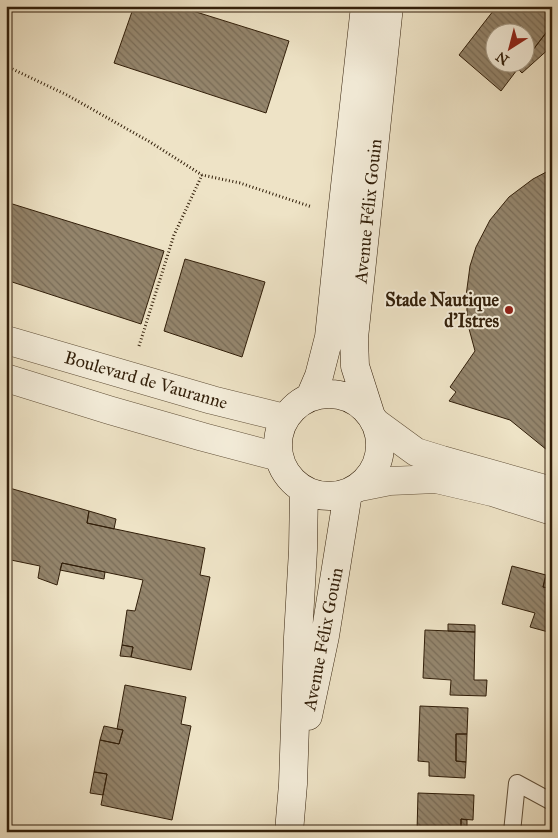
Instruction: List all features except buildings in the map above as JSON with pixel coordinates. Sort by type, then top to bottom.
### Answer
[{"type":"main road","name":"Avenue Félix Gouin","points":[[310,398],[319,376],[329,337],[365,6]]},
{"type":"main road","name":"Avenue Félix Gouin","points":[[373,418],[355,366],[354,338],[390,6]]},
{"type":"main road","name":"Boulevard de Vauranne","points":[[6,340],[212,400],[286,418]]},
{"type":"main road","points":[[6,378],[118,413],[279,457]]},
{"type":"main road","points":[[552,491],[416,452],[373,418],[357,402],[342,395],[326,394],[300,403],[292,409],[280,430],[278,443],[279,457],[284,470],[304,490],[315,494],[326,497],[337,496],[390,481],[436,479],[492,492],[552,511]]},
{"type":"main road","points":[[354,490],[370,477],[377,464],[381,450],[380,436],[373,418]]},
{"type":"main road","name":"Avenue Félix Gouin","points":[[288,832],[293,784],[304,490]]},
{"type":"main road","name":"Avenue Félix Gouin","points":[[293,784],[354,490]]},
{"type":"lane","points":[[512,832],[517,782],[552,802]]},
{"type":"path","points":[[6,66],[75,100],[150,142],[202,175],[240,183],[307,206],[342,213]]},
{"type":"path","points":[[132,376],[136,355],[174,235],[202,175]]},
{"type":"place","name":"Stade Nautique d'Istres","points":[[509,310]]}]
